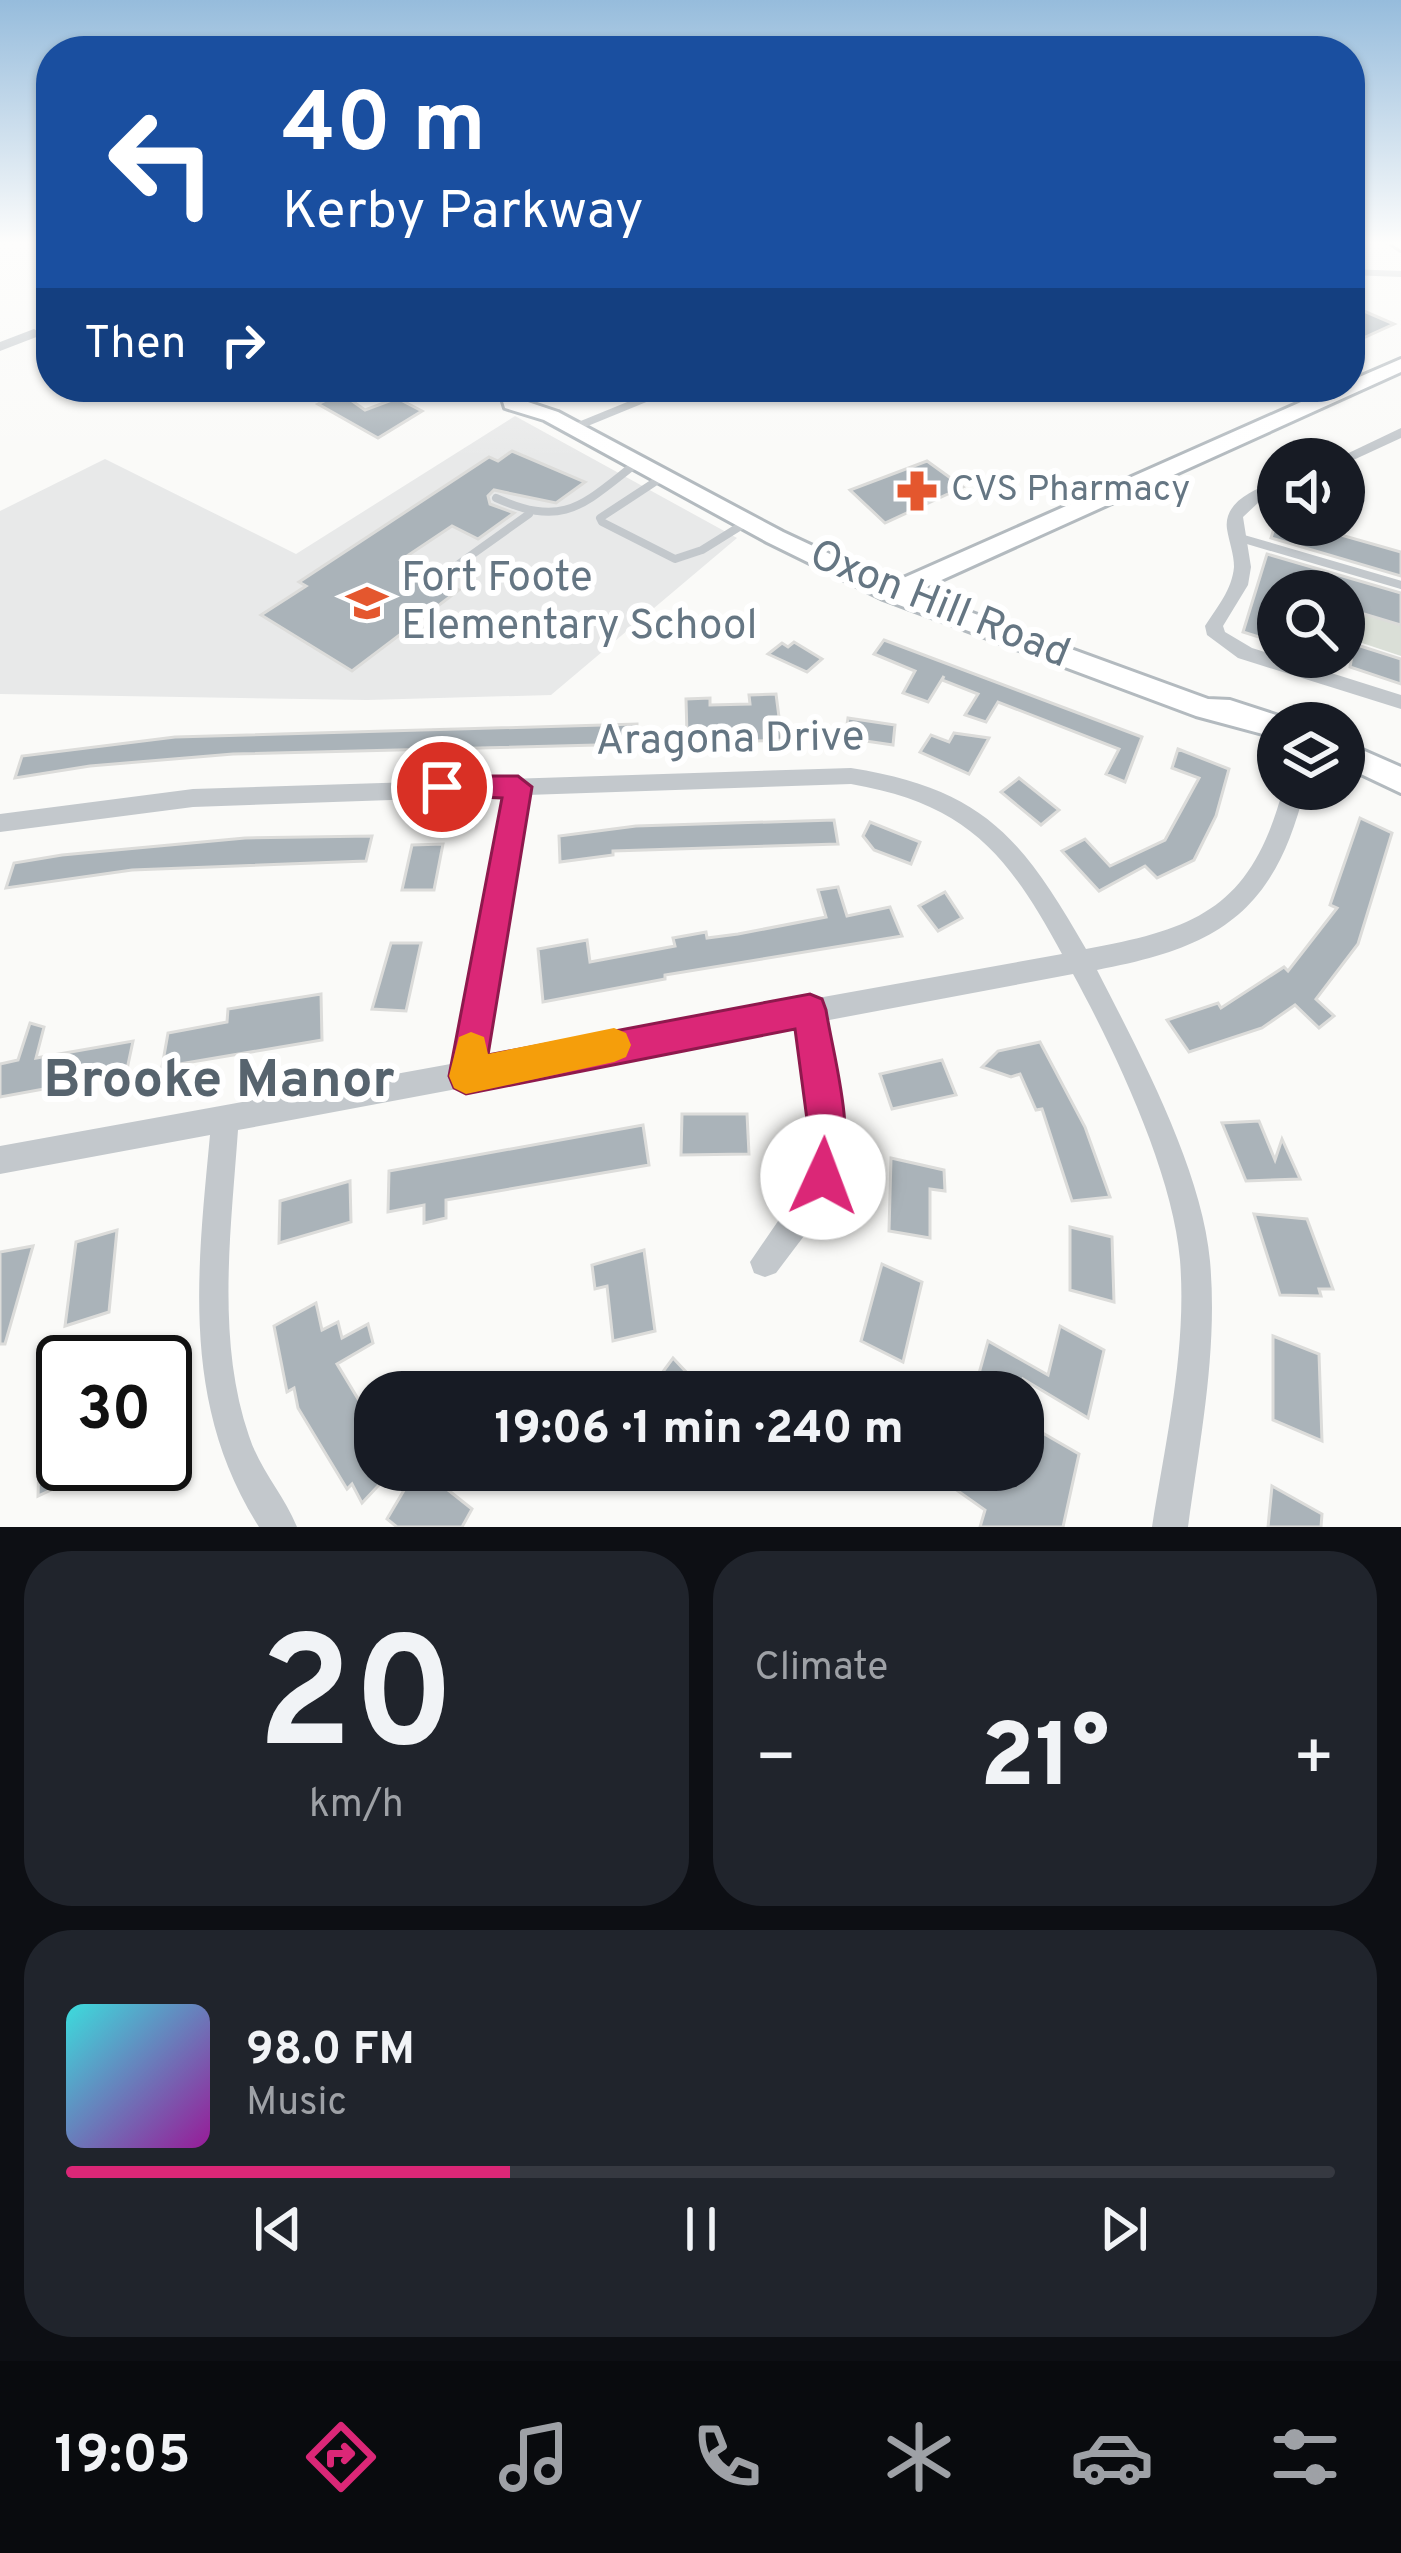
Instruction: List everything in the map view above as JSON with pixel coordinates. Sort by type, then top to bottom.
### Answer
[{"type":"main road","points":[[1365,381],[1401,365]]},
{"type":"main road","name":"Oxon Hill Road","points":[[511,402],[573,427],[747,522],[892,593],[1206,710],[1230,711],[1257,721]]},
{"type":"main road","points":[[892,593],[1318,402]]},
{"type":"main road","points":[[1206,710],[1222,728],[1257,741]]},
{"type":"main road","points":[[1365,763],[1398,779]]},
{"type":"main road","points":[[1365,777],[1398,779]]},
{"type":"street","points":[[0,347],[34,333]]},
{"type":"street","points":[[573,427],[637,402]]},
{"type":"street","points":[[1365,450],[1400,434]]},
{"type":"street","points":[[1257,496],[1244,502],[1233,522],[1238,587],[1214,626],[1216,635],[1245,653],[1401,702]]},
{"type":"street","name":"Aragona Drive","points":[[0,823],[193,798],[834,776],[895,784],[973,820],[1000,841],[1078,962],[1168,1148],[1195,1253],[1193,1381],[1170,1527]]},
{"type":"street","points":[[466,1076],[518,787]]},
{"type":"street","points":[[0,1160],[1177,940],[1199,931],[1237,904],[1273,860],[1288,810]]},
{"type":"street","points":[[765,1262],[795,1227],[823,1177],[827,1156],[810,1010]]},
{"type":"street","points":[[226,1118],[215,1269],[223,1412],[247,1478],[279,1527]]},
{"type":"lane","points":[[496,498],[550,518],[571,512],[638,462]]},
{"type":"lane","points":[[664,476],[610,508],[600,518],[602,522],[672,562],[687,560],[747,522]]},
{"type":"lane","points":[[456,566],[529,514]]},
{"type":"lane","points":[[1237,537],[1401,585]]},
{"type":"shaded area","points":[[515,416],[737,538],[551,695],[367,700],[0,694],[0,511],[105,459],[296,554]]},
{"type":"shaded area","points":[[1365,614],[1401,626],[1401,656],[1365,644]]},
{"type":"building","points":[[1365,315],[1394,324],[1365,337]]},
{"type":"building","points":[[354,402],[365,410],[386,402],[405,402],[422,411],[378,438],[318,404]]},
{"type":"building","points":[[512,451],[585,482],[556,503],[494,490],[488,496],[490,504],[514,513],[478,539],[452,526],[401,560],[459,590],[352,671],[261,615],[306,586],[299,582],[489,457],[498,461]]},
{"type":"building","points":[[927,461],[963,487],[885,523],[850,490]]},
{"type":"building","points":[[1365,542],[1401,552],[1401,576],[1298,546],[1365,546]]},
{"type":"building","points":[[1267,554],[1322,570],[1262,570]]},
{"type":"building","points":[[1365,583],[1401,593],[1401,625],[1365,614]]},
{"type":"building","points":[[1257,586],[1257,636],[1243,632]]},
{"type":"building","points":[[884,640],[1142,737],[1125,782],[1106,774],[1119,749],[998,702],[986,722],[965,715],[978,694],[942,680],[944,676],[928,702],[903,693],[915,671],[874,654]]},
{"type":"building","points":[[794,642],[822,659],[807,672],[768,654],[782,643],[788,647]]},
{"type":"building","points":[[1365,648],[1401,659],[1401,684],[1365,672]]},
{"type":"building","points":[[776,694],[782,740],[754,741],[753,734],[687,735],[686,699],[710,698],[710,705],[750,704],[749,695]]},
{"type":"building","points":[[848,718],[895,725],[893,745],[845,738]]},
{"type":"building","points":[[637,724],[637,744],[233,754],[90,766],[15,778],[22,756],[175,737]]},
{"type":"building","points":[[954,733],[989,738],[969,774],[920,752],[931,735],[949,742]]},
{"type":"building","points":[[1178,749],[1229,769],[1216,816],[1194,860],[1157,878],[1145,866],[1099,891],[1062,851],[1085,839],[1110,866],[1165,840],[1199,778],[1172,768]]},
{"type":"building","points":[[1019,778],[1059,810],[1041,825],[1001,792]]},
{"type":"building","points":[[1360,818],[1392,833],[1358,944],[1316,999],[1334,1016],[1319,1028],[1295,1005],[1262,1028],[1189,1052],[1167,1020],[1218,1003],[1221,1008],[1284,967],[1288,971],[1337,908],[1330,905]]},
{"type":"building","points":[[834,820],[838,844],[613,851],[613,855],[560,862],[559,836],[636,826]]},
{"type":"building","points":[[870,822],[920,842],[911,864],[874,850],[863,836]]},
{"type":"building","points":[[372,836],[366,861],[132,870],[6,888],[14,863],[62,855],[245,838]]},
{"type":"building","points":[[443,844],[434,890],[402,890],[412,845]]},
{"type":"building","points":[[838,887],[847,916],[890,907],[902,936],[665,975],[665,979],[543,1002],[538,949],[587,940],[590,962],[675,946],[673,938],[706,932],[707,938],[738,934],[826,917],[818,890]]},
{"type":"building","points":[[945,892],[962,918],[938,931],[919,906]]},
{"type":"building","points":[[391,943],[421,943],[406,1011],[372,1009]]},
{"type":"building","points":[[321,994],[322,1040],[162,1067],[168,1033],[227,1022],[228,1009]]},
{"type":"building","points":[[30,1023],[44,1027],[36,1058],[133,1041],[126,1074],[0,1097],[0,1064],[18,1060]]},
{"type":"building","points":[[1040,1042],[1085,1127],[1110,1197],[1072,1201],[1042,1109],[1036,1110],[1020,1074],[1011,1077],[982,1067],[998,1051]]},
{"type":"building","points":[[942,1060],[956,1095],[892,1109],[880,1074]]},
{"type":"building","points":[[682,1114],[747,1114],[749,1154],[681,1155]]},
{"type":"building","points":[[1259,1121],[1275,1160],[1282,1139],[1300,1179],[1246,1181],[1222,1123]]},
{"type":"building","points":[[643,1125],[649,1165],[446,1200],[446,1218],[424,1223],[424,1205],[388,1212],[389,1171]]},
{"type":"building","points":[[891,1158],[944,1170],[945,1191],[930,1189],[930,1238],[889,1231]]},
{"type":"building","points":[[350,1181],[351,1222],[279,1243],[280,1201]]},
{"type":"building","points":[[1254,1214],[1307,1219],[1333,1289],[1319,1289],[1321,1296],[1280,1295]]},
{"type":"building","points":[[1070,1227],[1112,1237],[1114,1302],[1070,1290]]},
{"type":"building","points":[[117,1230],[109,1312],[65,1326],[76,1242]]},
{"type":"building","points":[[33,1246],[5,1344],[0,1344],[0,1252]]},
{"type":"building","points":[[644,1250],[655,1331],[613,1341],[607,1286],[595,1289],[592,1265]]},
{"type":"building","points":[[882,1264],[922,1282],[903,1362],[861,1341]]},
{"type":"building","points":[[316,1303],[322,1330],[338,1322],[342,1338],[368,1324],[373,1343],[337,1364],[354,1392],[354,1488],[352,1484],[347,1489],[298,1408],[294,1388],[287,1392],[274,1326]]},
{"type":"building","points":[[1060,1326],[1104,1350],[1088,1418],[1044,1392],[1044,1373],[1048,1375]]},
{"type":"building","points":[[1273,1336],[1319,1354],[1322,1441],[1273,1420]]},
{"type":"building","points":[[988,1341],[1041,1371],[980,1371]]},
{"type":"building","points":[[673,1358],[685,1371],[663,1371]]},
{"type":"building","points":[[1044,1434],[1079,1454],[1063,1527],[980,1527],[985,1510],[958,1491],[1044,1491]]},
{"type":"building","points":[[1272,1486],[1322,1514],[1321,1527],[1268,1527]]},
{"type":"building","points":[[356,1491],[373,1491],[362,1503]]},
{"type":"building","points":[[404,1491],[449,1491],[472,1509],[462,1527],[397,1527],[387,1519]]},
{"type":"slow traffic","points":[[471,1049],[466,1076],[614,1045]]},
{"type":"place","name":"CVS Pharmacy","points":[[917,491]]},
{"type":"place","name":"Fort Foote Elementary School","points":[[367,603]]},
{"type":"district","name":"Brooke Manor","points":[[219,1082]]},
{"type":"route","points":[[442,787],[518,787],[466,1076],[810,1010],[826,1127],[823,1177]]}]
